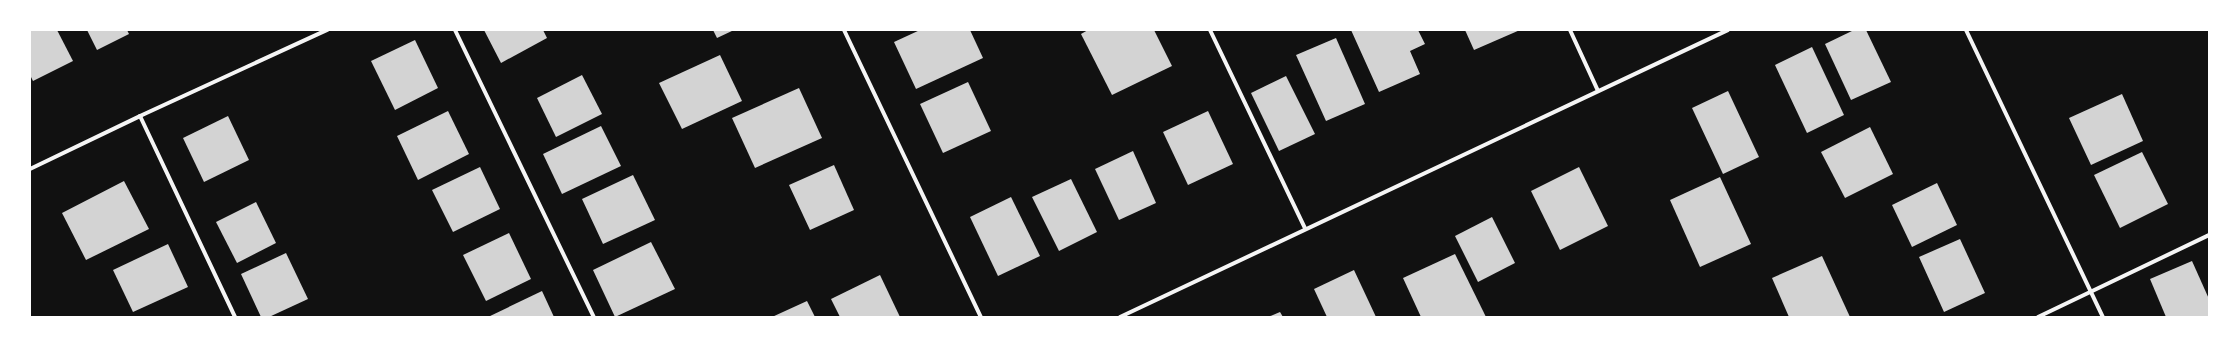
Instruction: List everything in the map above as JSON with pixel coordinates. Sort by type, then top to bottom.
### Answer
[{"type":"street","points":[[30,169],[140,116],[327,30]]},
{"type":"street","points":[[455,30],[594,317]]},
{"type":"street","points":[[844,30],[981,317]]},
{"type":"street","points":[[1210,30],[1305,228]]},
{"type":"street","points":[[1570,30],[1598,91]]},
{"type":"street","points":[[1120,317],[1305,228],[1728,30]]},
{"type":"street","points":[[1966,30],[2103,317]]},
{"type":"street","points":[[140,116],[235,317]]},
{"type":"street","points":[[2038,317],[2209,235]]},
{"type":"building","points":[[30,30],[57,30],[73,61],[33,81],[30,75]]},
{"type":"building","points":[[87,30],[127,30],[129,34],[97,50]]},
{"type":"building","points":[[484,30],[543,30],[547,38],[501,63]]},
{"type":"building","points":[[713,30],[734,30],[717,38]]},
{"type":"building","points":[[920,30],[970,30],[983,58],[916,89],[894,42]]},
{"type":"building","points":[[1088,30],[1154,30],[1172,66],[1112,95],[1081,34]]},
{"type":"building","points":[[1351,30],[1418,30],[1425,44],[1410,51],[1420,74],[1379,92]]},
{"type":"building","points":[[1465,30],[1520,30],[1474,50]]},
{"type":"building","points":[[1854,30],[1866,30],[1891,82],[1851,100],[1825,44]]},
{"type":"building","points":[[1336,38],[1365,104],[1326,121],[1296,55]]},
{"type":"building","points":[[415,40],[438,88],[395,110],[371,61]]},
{"type":"building","points":[[1812,47],[1844,115],[1807,133],[1775,65]]},
{"type":"building","points":[[720,55],[742,101],[682,129],[659,83]]},
{"type":"building","points":[[582,75],[602,114],[556,137],[537,98]]},
{"type":"building","points":[[1286,76],[1315,134],[1279,151],[1251,93]]},
{"type":"building","points":[[968,82],[991,131],[943,153],[920,104]]},
{"type":"building","points":[[799,88],[822,138],[755,168],[732,118]]},
{"type":"building","points":[[1728,91],[1759,157],[1723,174],[1692,108]]},
{"type":"building","points":[[2122,94],[2143,141],[2091,165],[2069,118]]},
{"type":"building","points":[[448,111],[469,154],[418,180],[397,136]]},
{"type":"building","points":[[1208,111],[1233,164],[1188,185],[1163,132]]},
{"type":"building","points":[[228,116],[249,160],[204,182],[183,138]]},
{"type":"building","points":[[601,126],[621,166],[562,194],[543,154]]},
{"type":"building","points":[[1870,127],[1893,174],[1845,198],[1821,152]]},
{"type":"building","points":[[1133,151],[1156,203],[1119,220],[1095,169]]},
{"type":"building","points":[[2142,152],[2168,204],[2120,228],[2094,175]]},
{"type":"building","points":[[834,165],[854,210],[810,230],[789,185]]},
{"type":"building","points":[[480,167],[500,209],[453,232],[432,190]]},
{"type":"building","points":[[1579,167],[1608,226],[1560,250],[1531,191]]},
{"type":"building","points":[[633,175],[655,220],[603,244],[582,199]]},
{"type":"building","points":[[1720,177],[1751,244],[1700,267],[1670,200]]},
{"type":"building","points":[[1071,179],[1097,232],[1059,251],[1032,197]]},
{"type":"building","points":[[124,181],[149,229],[86,260],[62,213]]},
{"type":"building","points":[[1937,183],[1957,225],[1912,247],[1892,205]]},
{"type":"building","points":[[1011,197],[1040,256],[998,276],[970,217]]},
{"type":"building","points":[[256,202],[276,243],[237,263],[216,222]]},
{"type":"building","points":[[1492,217],[1515,263],[1478,282],[1455,236]]},
{"type":"building","points":[[509,233],[531,279],[486,301],[463,255]]},
{"type":"building","points":[[1960,239],[1985,293],[1944,312],[1919,257]]},
{"type":"building","points":[[651,242],[675,289],[615,317],[593,270]]},
{"type":"building","points":[[168,244],[188,287],[133,312],[113,270]]},
{"type":"building","points":[[286,253],[308,299],[269,317],[261,317],[241,274]]},
{"type":"building","points":[[1455,254],[1486,317],[1421,317],[1403,278]]},
{"type":"building","points":[[1822,256],[1850,317],[1789,317],[1772,278]]},
{"type":"building","points":[[2192,261],[2209,299],[2209,317],[2166,317],[2150,279]]},
{"type":"building","points":[[1354,270],[1376,317],[1327,317],[1314,289]]},
{"type":"building","points":[[880,275],[900,317],[840,317],[831,299]]},
{"type":"building","points":[[542,291],[554,317],[488,317]]},
{"type":"building","points":[[807,301],[815,317],[772,317]]},
{"type":"building","points":[[1280,312],[1283,317],[1268,317]]}]
